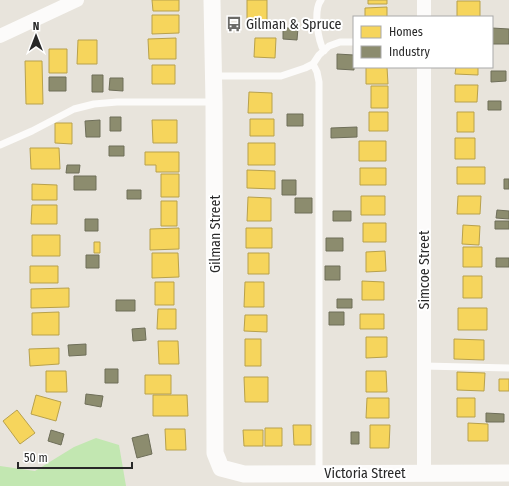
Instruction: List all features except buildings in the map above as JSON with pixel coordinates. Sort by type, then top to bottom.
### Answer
[{"type":"street","points":[[0,36],[77,0]]},
{"type":"street","name":"Gilman Street","points":[[212,0],[214,76],[215,453],[221,468]]},
{"type":"street","points":[[424,0],[424,16]]},
{"type":"street","name":"Simcoe Street","points":[[424,68],[424,472]]},
{"type":"street","name":"Victoria Street","points":[[221,468],[244,474],[424,472],[509,473]]},
{"type":"lane","points":[[321,0],[317,9],[318,39],[324,51]]},
{"type":"lane","points":[[214,76],[281,76],[313,64],[329,46],[340,42],[353,42]]},
{"type":"lane","points":[[313,64],[317,72],[319,82],[320,473]]},
{"type":"lane","points":[[0,145],[32,131],[74,109],[94,104],[117,102],[214,102]]},
{"type":"lane","points":[[424,366],[509,368]]},
{"type":"green space","points":[[96,438],[119,445],[126,486],[0,486],[0,466],[35,471],[74,447]]},
{"type":"place","name":"Gilman & Spruce","points":[[234,24]]}]
